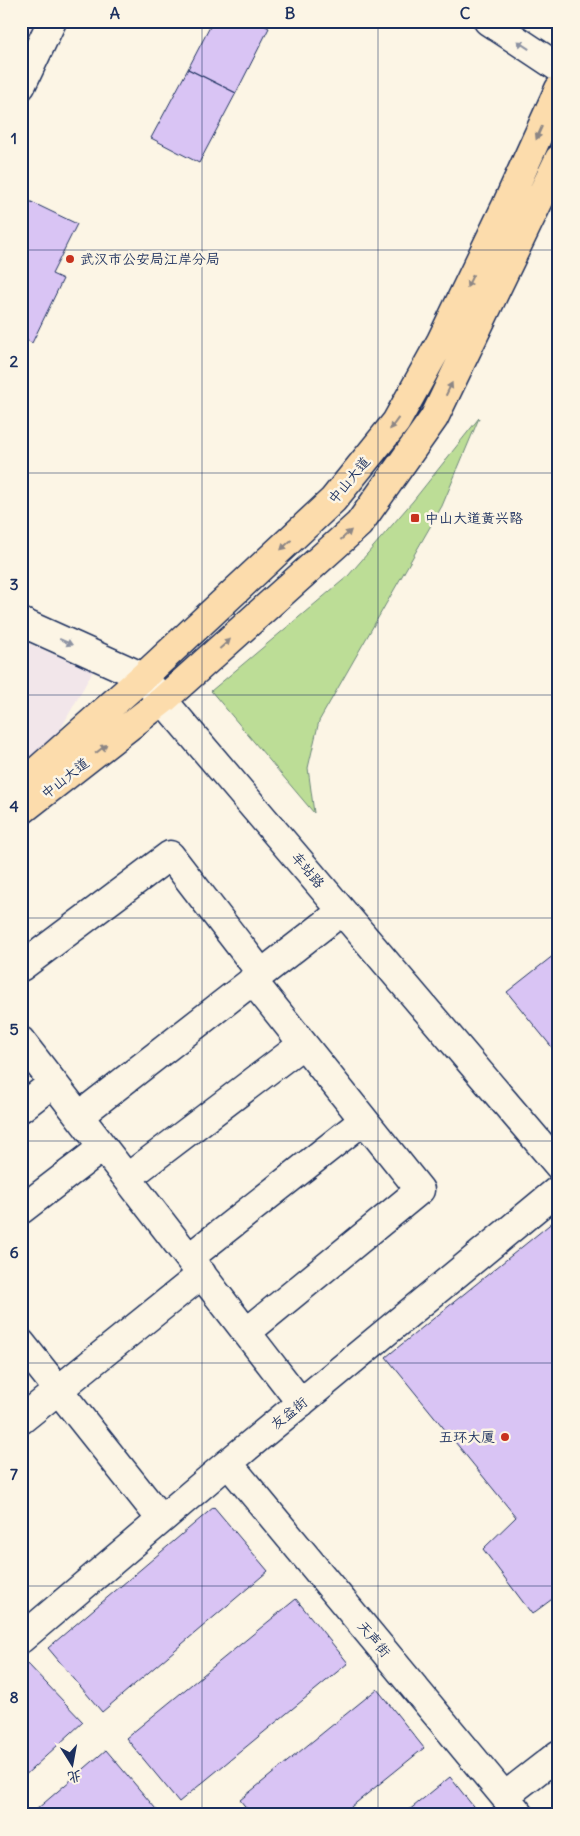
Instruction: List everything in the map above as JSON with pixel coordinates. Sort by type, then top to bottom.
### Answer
[{"type":"main road","name":"中山大道","points":[[21,783],[143,677],[333,500],[396,422],[440,341],[506,206],[559,89]]},
{"type":"main road","name":"中山大道","points":[[21,812],[163,700],[359,524],[434,418],[559,159]]},
{"type":"street","points":[[21,86],[52,21]]},
{"type":"street","points":[[488,21],[559,68]]},
{"type":"street","name":"车站路","points":[[21,622],[143,677],[559,1166]]},
{"type":"street","points":[[21,967],[170,855],[303,1044],[420,1190],[247,1332]]},
{"type":"street","points":[[79,1116],[256,976],[342,911]]},
{"type":"street","points":[[21,1041],[301,1403]]},
{"type":"street","points":[[127,1178],[303,1044]]},
{"type":"street","points":[[21,1108],[53,1083]]},
{"type":"street","points":[[21,1420],[58,1390],[196,1266],[364,1120]]},
{"type":"street","points":[[21,1210],[103,1147]]},
{"type":"street","name":"友益街","points":[[21,1639],[161,1519],[559,1189]]},
{"type":"street","points":[[21,1343],[161,1519]]},
{"type":"street","name":"天声街","points":[[228,1463],[513,1806]]},
{"type":"street","points":[[513,1806],[559,1754]]},
{"type":"shaded area","points":[[21,21],[35,21],[21,52]]},
{"type":"shaded area","points":[[21,640],[93,671],[46,755],[21,772]]},
{"type":"green space","points":[[479,418],[442,506],[319,721],[308,768],[314,813],[211,691],[348,576],[413,501]]},
{"type":"building","points":[[213,21],[256,21],[269,28],[236,93],[188,69]]},
{"type":"building","points":[[188,69],[236,93],[199,163],[151,138]]},
{"type":"building","points":[[21,197],[77,224],[52,274],[63,279],[32,343],[21,337]]},
{"type":"building","points":[[559,951],[559,1056],[507,992]]},
{"type":"building","name":"五环大厦","points":[[559,1217],[559,1594],[532,1614],[483,1549],[516,1517],[386,1357]]},
{"type":"building","points":[[214,1507],[268,1571],[102,1712],[48,1648]]},
{"type":"building","points":[[296,1599],[348,1663],[179,1802],[126,1738]]},
{"type":"building","points":[[28,1664],[83,1722],[21,1779],[21,1670]]},
{"type":"building","points":[[377,1689],[424,1748],[341,1815],[252,1815],[240,1800]]},
{"type":"building","points":[[106,1750],[161,1815],[30,1815]]},
{"type":"building","points":[[450,1777],[480,1815],[403,1815]]},
{"type":"place","name":"武汉市公安局江岸分局","points":[[70,259]]},
{"type":"place","name":"中山大道黄兴路","points":[[415,518]]},
{"type":"place","name":"五环大厦","points":[[505,1437]]}]
